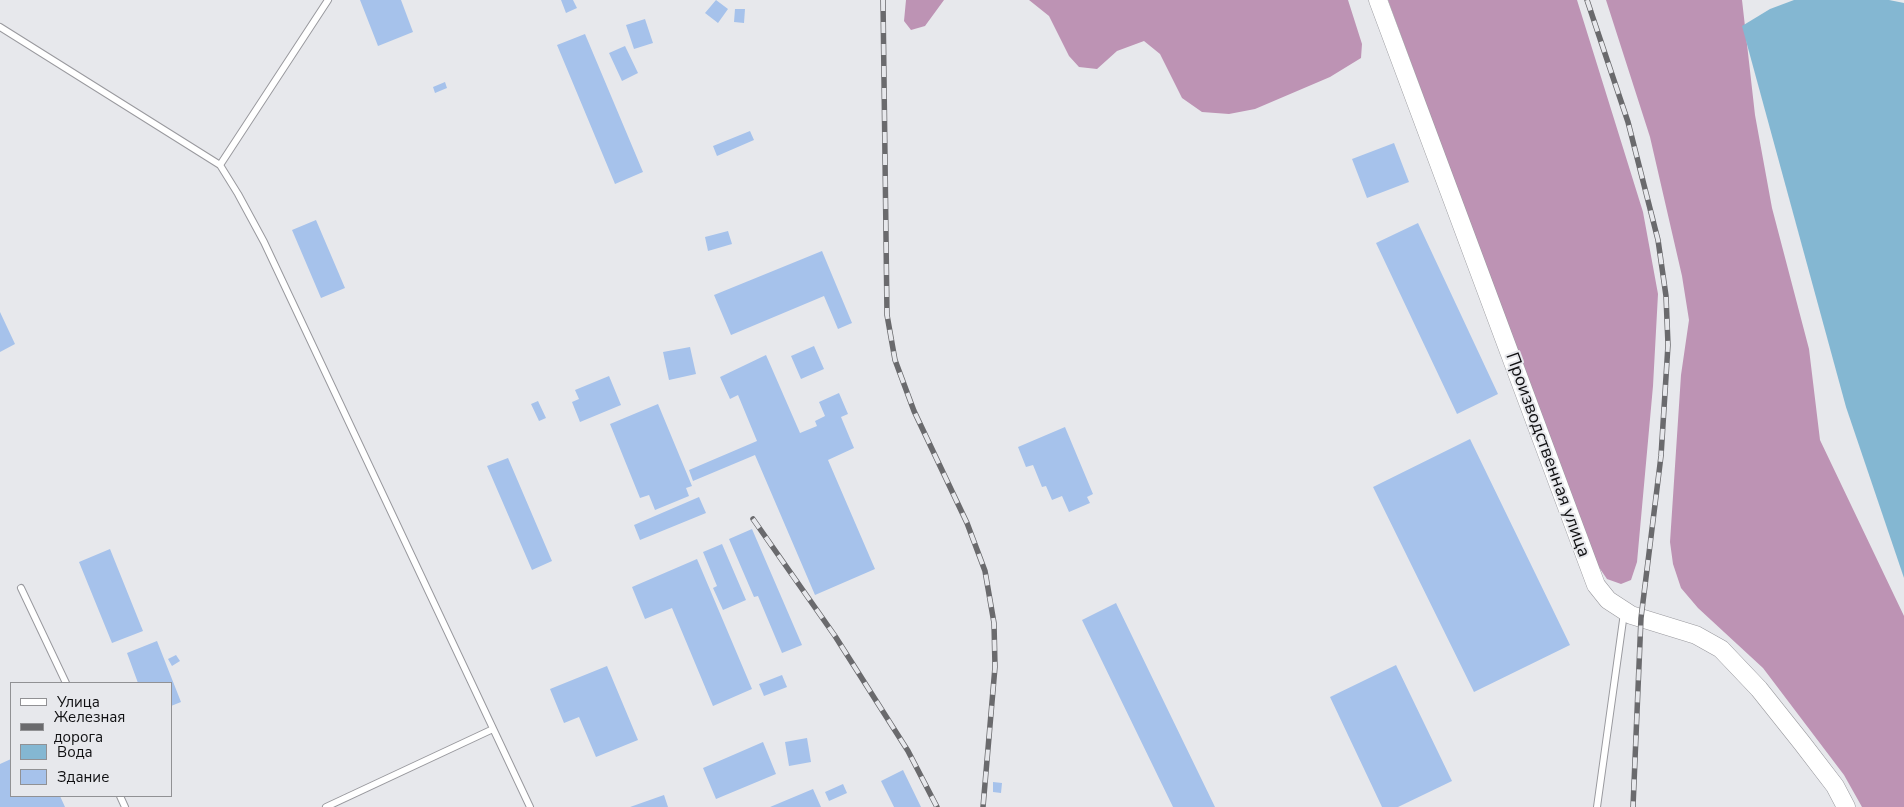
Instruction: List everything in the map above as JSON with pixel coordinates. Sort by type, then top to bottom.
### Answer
[{"type":"street","name":"Производственная улица","points":[[1378,0],[1596,585],[1608,600],[1624,610],[1649,621],[1696,635],[1721,649],[1759,689],[1802,743],[1835,786],[1846,807]]},
{"type":"lane","points":[[220,165],[328,0]]},
{"type":"lane","points":[[0,26],[220,165],[264,242],[530,807]]},
{"type":"lane","points":[[21,588],[66,682]]},
{"type":"lane","points":[[1597,807],[1624,610]]},
{"type":"lane","points":[[326,807],[493,729]]},
{"type":"shaded area","points":[[906,0],[944,0],[925,26],[911,30],[904,21]]},
{"type":"shaded area","points":[[1029,0],[1348,0],[1362,44],[1361,58],[1330,77],[1255,109],[1229,114],[1202,112],[1182,98],[1160,54],[1144,41],[1117,51],[1097,69],[1079,67],[1069,56],[1049,16]]},
{"type":"shaded area","points":[[1388,0],[1577,0],[1643,212],[1658,294],[1653,386],[1637,562],[1631,580],[1621,584],[1607,579],[1594,560]]},
{"type":"shaded area","points":[[1606,0],[1742,0],[1755,115],[1772,208],[1809,349],[1820,440],[1904,616],[1904,807],[1862,807],[1844,775],[1763,668],[1698,608],[1681,588],[1673,564],[1670,542],[1681,375],[1689,320],[1682,276],[1650,137]]},
{"type":"water","points":[[1794,0],[1889,0],[1904,3],[1904,578],[1846,407],[1742,26],[1770,9]]},
{"type":"building","points":[[360,0],[401,0],[413,32],[378,46]]},
{"type":"building","points":[[561,0],[573,0],[577,8],[566,13]]},
{"type":"building","points":[[716,0],[728,9],[718,23],[705,13]]},
{"type":"building","points":[[735,9],[745,9],[744,23],[734,22]]},
{"type":"building","points":[[645,19],[653,43],[634,49],[626,25]]},
{"type":"building","points":[[585,34],[643,172],[615,184],[557,45]]},
{"type":"building","points":[[625,46],[638,73],[622,81],[609,53]]},
{"type":"building","points":[[445,82],[447,88],[435,93],[433,87]]},
{"type":"building","points":[[750,131],[754,140],[717,156],[713,146]]},
{"type":"building","points":[[1394,143],[1409,182],[1367,198],[1352,159]]},
{"type":"building","points":[[316,220],[345,288],[321,298],[292,230]]},
{"type":"building","points":[[1418,223],[1498,394],[1457,414],[1376,243]]},
{"type":"building","points":[[728,231],[732,244],[708,251],[705,237]]},
{"type":"building","points":[[822,251],[852,323],[838,329],[824,296],[731,335],[714,295]]},
{"type":"building","points":[[0,312],[15,344],[0,352]]},
{"type":"building","points":[[814,346],[824,369],[801,379],[791,356]]},
{"type":"building","points":[[690,347],[696,374],[669,380],[663,352]]},
{"type":"building","points":[[766,355],[800,433],[817,426],[815,421],[825,416],[819,402],[839,393],[848,414],[841,417],[854,448],[828,460],[875,569],[815,595],[755,455],[693,481],[689,470],[757,441],[738,395],[730,399],[720,377]]},
{"type":"building","points":[[609,376],[621,405],[580,422],[572,402],[579,399],[575,390]]},
{"type":"building","points":[[538,401],[546,418],[539,421],[531,404]]},
{"type":"building","points":[[658,404],[692,486],[686,488],[689,496],[655,510],[649,495],[640,498],[610,424]]},
{"type":"building","points":[[1065,427],[1093,494],[1087,497],[1090,503],[1069,512],[1062,496],[1052,500],[1046,486],[1042,487],[1033,465],[1026,467],[1018,447]]},
{"type":"building","points":[[1470,439],[1570,645],[1474,692],[1373,487]]},
{"type":"building","points":[[508,458],[552,561],[532,570],[487,466]]},
{"type":"building","points":[[699,497],[706,513],[640,540],[634,525]]},
{"type":"building","points":[[752,529],[802,645],[782,653],[758,596],[754,597],[729,539]]},
{"type":"building","points":[[722,544],[746,600],[723,610],[713,588],[717,586],[703,552]]},
{"type":"building","points":[[110,549],[143,631],[112,643],[79,562]]},
{"type":"building","points":[[697,559],[752,689],[713,706],[672,608],[645,619],[632,587]]},
{"type":"building","points":[[1116,603],[1215,807],[1173,807],[1082,620]]},
{"type":"building","points":[[157,641],[181,702],[172,706],[172,682],[138,682],[127,653]]},
{"type":"building","points":[[176,655],[180,661],[172,666],[168,659]]},
{"type":"building","points":[[1396,665],[1452,781],[1398,807],[1382,807],[1330,697]]},
{"type":"building","points":[[607,666],[638,740],[596,757],[579,717],[564,723],[550,689]]},
{"type":"building","points":[[782,675],[787,687],[764,696],[759,684]]},
{"type":"building","points":[[807,738],[811,762],[789,766],[785,742]]},
{"type":"building","points":[[763,742],[776,774],[716,799],[703,768]]},
{"type":"building","points":[[10,759],[10,797],[60,797],[65,807],[0,807],[0,764]]},
{"type":"building","points":[[903,770],[921,807],[894,807],[881,781]]},
{"type":"building","points":[[993,782],[1002,783],[1001,793],[993,792]]},
{"type":"building","points":[[843,784],[847,793],[829,801],[825,792]]},
{"type":"building","points":[[813,789],[821,807],[770,807]]},
{"type":"building","points":[[664,795],[668,807],[630,807]]},
{"type":"railway","points":[[883,0],[887,315],[895,360],[914,411],[967,523],[985,571],[994,623],[995,667],[983,807]]},
{"type":"railway","points":[[1587,0],[1628,122],[1658,240],[1666,296],[1668,345],[1661,456],[1641,618],[1633,807]]},
{"type":"railway","points":[[753,519],[835,636],[908,751],[937,807]]}]
